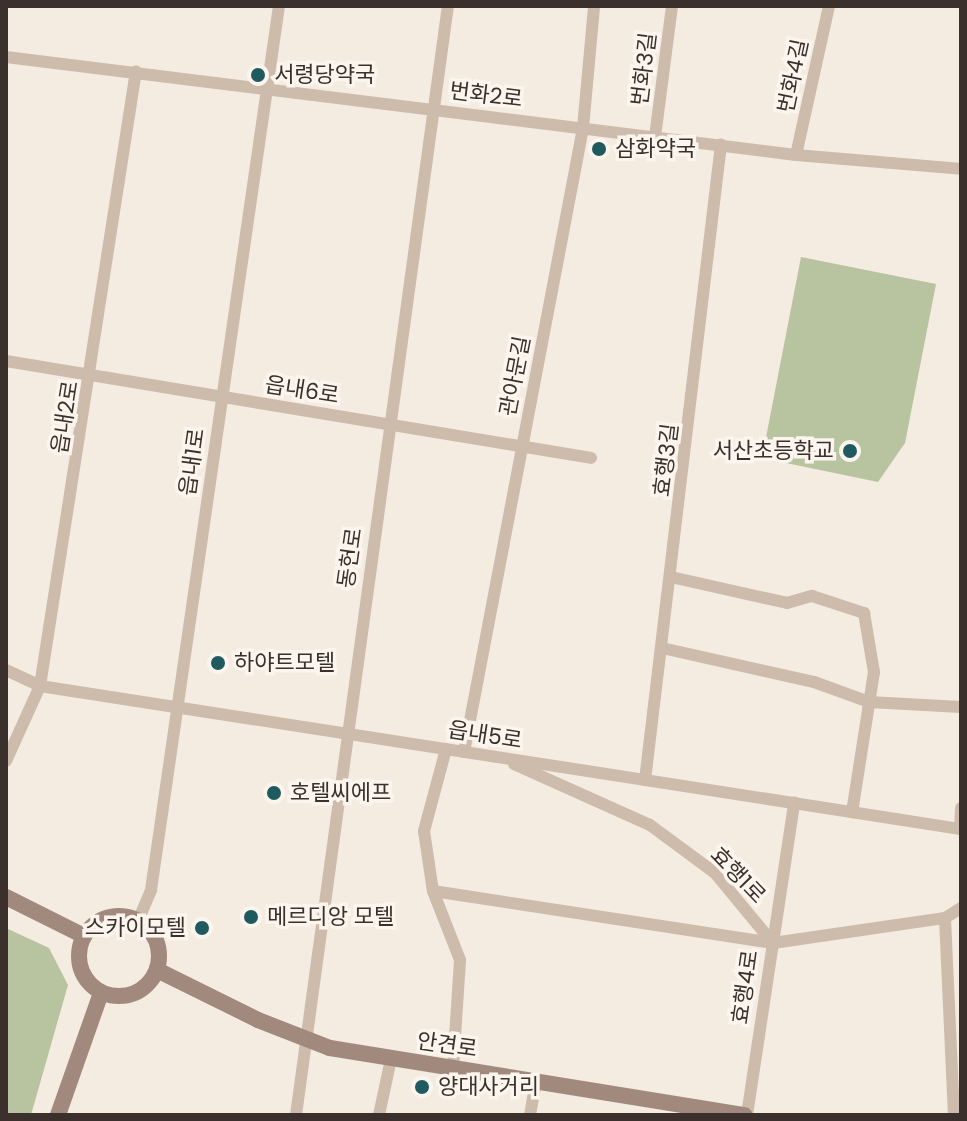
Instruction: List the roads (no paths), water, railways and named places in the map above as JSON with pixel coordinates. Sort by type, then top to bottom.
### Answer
[{"type":"main road","points":[[6,897],[84,936]]},
{"type":"main road","points":[[109,917],[138,921],[156,942],[157,970],[134,994],[101,993],[80,968],[84,936],[109,917]]},
{"type":"main road","name":"안견로","points":[[157,970],[303,1039],[391,1059],[746,1115]]},
{"type":"main road","points":[[58,1115],[101,993]]},
{"type":"street","name":"읍내1로","points":[[138,921],[151,890],[279,6]]},
{"type":"street","name":"동헌로","points":[[296,1115],[303,1039],[448,6]]},
{"type":"street","name":"관아문길","points":[[464,752],[583,128],[594,6]]},
{"type":"street","name":"번화3길","points":[[655,137],[672,6]]},
{"type":"street","name":"번화4길","points":[[796,155],[829,6]]},
{"type":"street","name":"번화2로","points":[[6,57],[796,155],[961,169]]},
{"type":"street","name":"읍내2로","points":[[6,761],[40,686],[92,376],[136,71]]},
{"type":"street","name":"효행3길","points":[[645,780],[721,145]]},
{"type":"street","name":"읍내6로","points":[[6,361],[591,458]]},
{"type":"street","points":[[671,577],[787,603],[812,596],[864,613],[874,672],[852,812]]},
{"type":"street","points":[[662,648],[814,682],[869,702],[961,707]]},
{"type":"street","name":"읍내5로","points":[[6,670],[40,686],[961,829]]},
{"type":"street","points":[[446,749],[424,831],[433,891],[460,960],[453,1068]]},
{"type":"street","name":"효행1로","points":[[497,757],[650,825],[715,873],[773,943]]},
{"type":"street","points":[[794,803],[773,943],[945,918],[961,908]]},
{"type":"street","points":[[961,808],[961,829]]},
{"type":"street","name":"효행4로","points":[[433,891],[773,943],[746,1115]]},
{"type":"street","points":[[945,918],[954,1115]]},
{"type":"street","points":[[379,1115],[391,1059]]},
{"type":"street","points":[[530,1115],[536,1081]]},
{"type":"place","name":"서령당약국","points":[[258,75]]},
{"type":"place","name":"삼화약국","points":[[599,149]]},
{"type":"place","name":"서산초등학교","points":[[850,451]]},
{"type":"place","name":"하야트모텔","points":[[218,663]]},
{"type":"place","name":"호텔씨에프","points":[[274,793]]},
{"type":"place","name":"메르디앙 모텔","points":[[251,917]]},
{"type":"place","name":"스카이모텔","points":[[202,928]]},
{"type":"place","name":"양대사거리","points":[[422,1087]]}]
